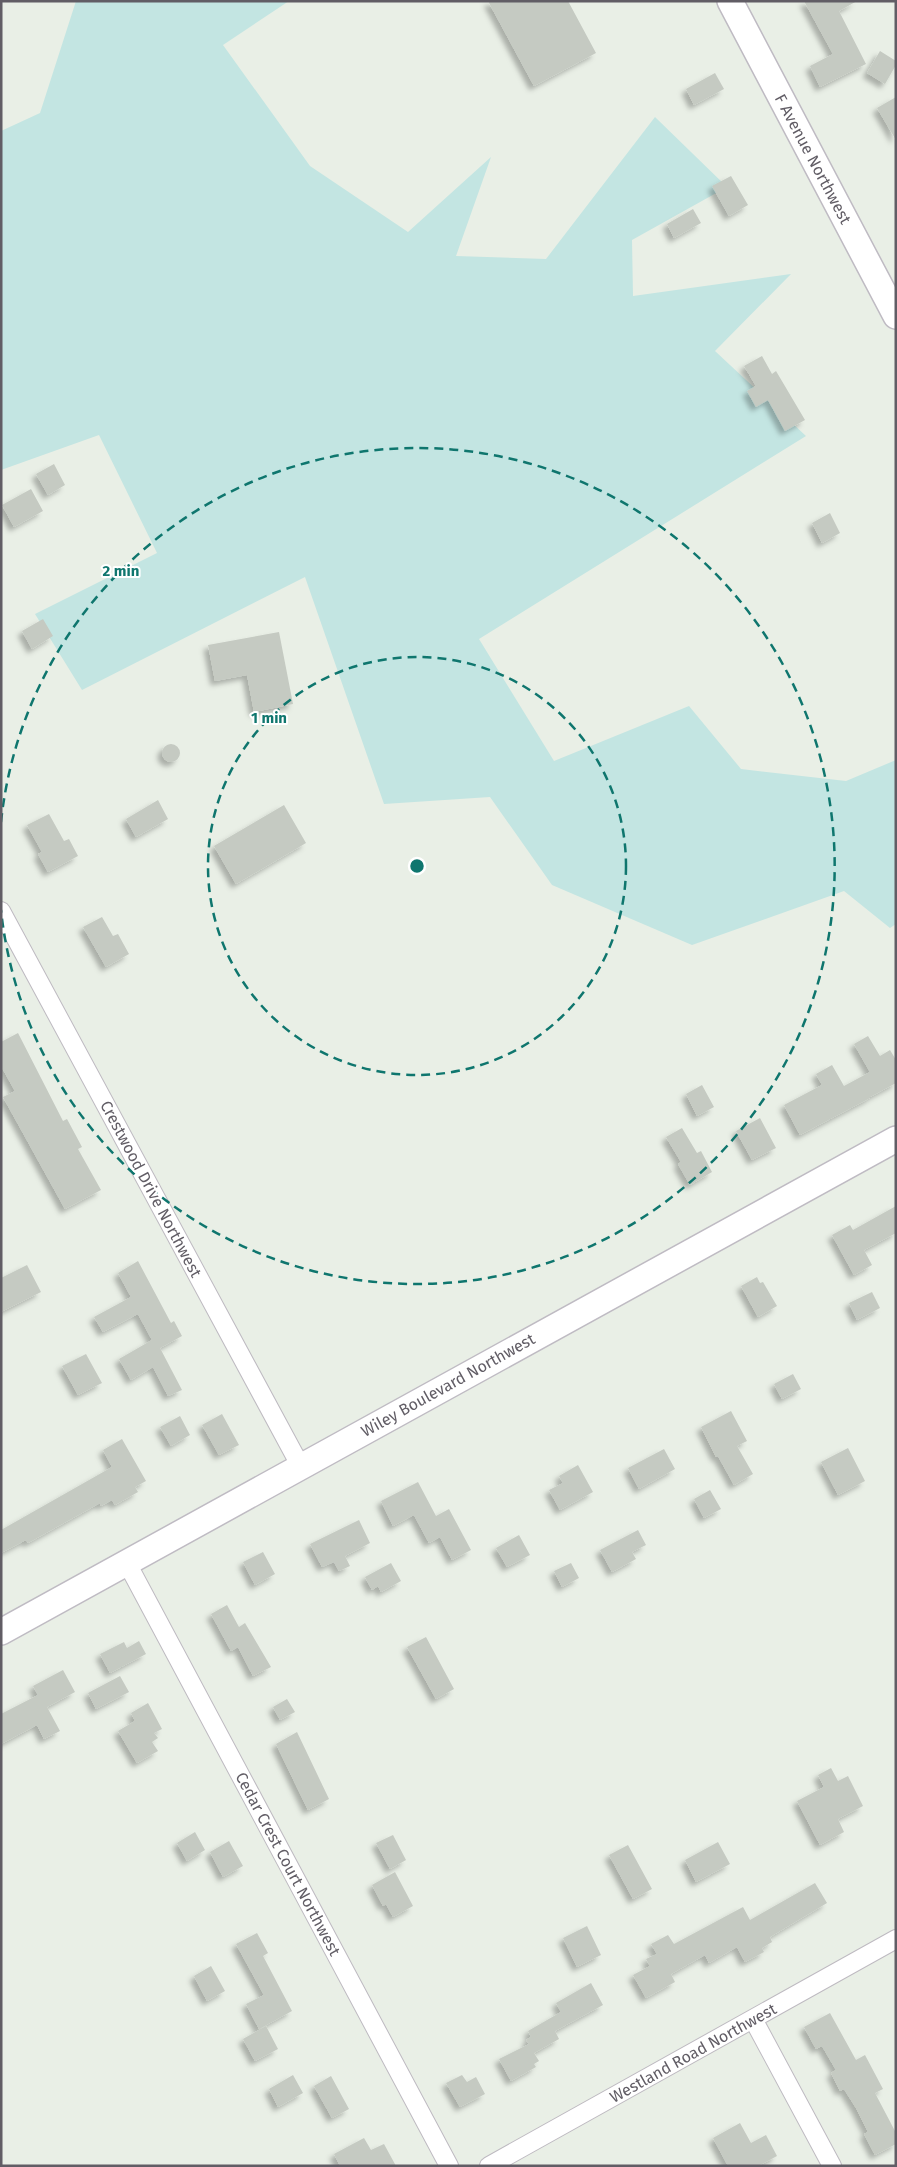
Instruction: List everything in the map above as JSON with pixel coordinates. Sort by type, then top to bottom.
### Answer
[{"type":"street","name":"F Avenue Northwest","points":[[730,1],[896,316]]},
{"type":"street","name":"Crestwood Drive Northwest","points":[[1,911],[301,1467]]},
{"type":"street","name":"Wiley Boulevard Northwest","points":[[1,1632],[896,1139]]},
{"type":"street","name":"Cedar Crest Court Northwest","points":[[127,1563],[449,2166]]},
{"type":"street","name":"Westland Road Northwest","points":[[489,2166],[896,1939]]},
{"type":"street","points":[[753,2019],[832,2166]]},
{"type":"shaded area","points":[[76,1],[289,1],[223,45],[310,166],[408,232],[491,157],[456,256],[546,259],[655,117],[727,187],[632,240],[633,296],[791,274],[715,351],[806,436],[479,639],[554,761],[689,706],[741,769],[846,781],[896,760],[896,924],[890,928],[844,891],[692,945],[552,885],[490,797],[384,804],[305,577],[82,690],[35,614],[157,553],[99,435],[1,470],[1,131],[40,113]]},
{"type":"building","points":[[488,1],[568,1],[596,53],[534,86]]},
{"type":"building","points":[[804,1],[857,1],[839,11],[866,64],[820,87],[810,66],[833,54]]},
{"type":"building","points":[[880,51],[896,61],[896,65],[885,84],[867,73]]},
{"type":"building","points":[[715,73],[724,89],[694,105],[686,89]]},
{"type":"building","points":[[896,97],[896,140],[877,108]]},
{"type":"building","points":[[731,176],[748,205],[729,216],[712,186]]},
{"type":"building","points":[[693,209],[701,223],[674,238],[667,224]]},
{"type":"building","points":[[762,356],[772,374],[776,371],[805,420],[785,431],[768,400],[756,407],[747,391],[756,386],[744,366]]},
{"type":"building","points":[[54,464],[65,485],[48,495],[36,474]]},
{"type":"building","points":[[31,489],[43,511],[14,527],[2,505]]},
{"type":"building","points":[[830,513],[840,533],[822,543],[812,523]]},
{"type":"building","points":[[43,619],[53,636],[32,649],[22,631]]},
{"type":"building","points":[[279,632],[293,704],[254,712],[247,675],[215,681],[208,645]]},
{"type":"building","points":[[171,744],[177,747],[180,753],[177,759],[171,762],[165,759],[162,753],[165,747]]},
{"type":"building","points":[[158,800],[168,819],[136,837],[126,819]]},
{"type":"building","points":[[284,805],[306,843],[236,884],[214,846]]},
{"type":"building","points":[[49,814],[64,841],[69,839],[78,856],[48,872],[38,854],[42,852],[27,825]]},
{"type":"building","points":[[102,917],[113,936],[118,934],[129,954],[106,967],[83,927]]},
{"type":"building","points":[[18,1033],[63,1121],[67,1119],[82,1147],[78,1149],[101,1190],[65,1209],[3,1097],[15,1091],[1,1066],[1,1042]]},
{"type":"building","points":[[868,1036],[880,1056],[890,1050],[896,1060],[896,1083],[800,1135],[784,1105],[822,1085],[816,1074],[832,1065],[844,1086],[870,1072],[854,1044]]},
{"type":"building","points":[[702,1085],[714,1107],[697,1116],[686,1094]]},
{"type":"building","points":[[760,1118],[776,1148],[752,1160],[736,1131]]},
{"type":"building","points":[[682,1128],[697,1153],[701,1151],[712,1172],[690,1185],[678,1164],[681,1162],[666,1137]]},
{"type":"building","points":[[896,1206],[896,1233],[864,1250],[872,1265],[854,1275],[832,1235],[850,1225],[853,1230]]},
{"type":"building","points":[[138,1261],[171,1323],[174,1321],[182,1336],[160,1348],[182,1390],[168,1396],[153,1367],[131,1380],[119,1359],[152,1340],[138,1314],[103,1332],[94,1317],[131,1297],[118,1273]]},
{"type":"building","points":[[27,1265],[41,1292],[1,1312],[1,1278]]},
{"type":"building","points":[[757,1277],[760,1283],[763,1282],[777,1306],[758,1317],[741,1286]]},
{"type":"building","points":[[872,1292],[880,1308],[857,1320],[849,1303]]},
{"type":"building","points":[[86,1354],[102,1383],[78,1395],[62,1366]]},
{"type":"building","points":[[793,1374],[801,1389],[782,1399],[774,1384]]},
{"type":"building","points":[[731,1411],[747,1441],[737,1446],[753,1474],[734,1485],[718,1456],[716,1457],[701,1427]]},
{"type":"building","points":[[222,1414],[239,1445],[219,1455],[202,1425]]},
{"type":"building","points":[[180,1416],[190,1435],[171,1446],[160,1427]]},
{"type":"building","points":[[122,1439],[146,1481],[135,1487],[138,1492],[115,1505],[112,1500],[101,1506],[100,1503],[28,1543],[26,1540],[1,1553],[1,1530],[112,1467],[103,1450]]},
{"type":"building","points":[[848,1448],[865,1481],[838,1495],[821,1462]]},
{"type":"building","points":[[664,1449],[675,1469],[639,1489],[628,1468]]},
{"type":"building","points":[[578,1465],[593,1492],[560,1510],[549,1490],[563,1483],[559,1476]]},
{"type":"building","points":[[418,1482],[436,1516],[449,1509],[471,1550],[452,1560],[440,1537],[429,1543],[414,1515],[393,1526],[381,1501]]},
{"type":"building","points":[[710,1490],[721,1509],[704,1518],[694,1499]]},
{"type":"building","points":[[359,1520],[370,1543],[345,1556],[350,1566],[339,1571],[334,1562],[322,1567],[310,1544]]},
{"type":"building","points":[[638,1530],[646,1545],[632,1552],[636,1559],[612,1572],[600,1550]]},
{"type":"building","points":[[519,1535],[530,1555],[507,1567],[496,1548]]},
{"type":"building","points":[[263,1552],[275,1574],[255,1585],[243,1562]]},
{"type":"building","points":[[391,1563],[401,1581],[381,1592],[378,1586],[372,1590],[365,1577]]},
{"type":"building","points":[[571,1563],[579,1578],[562,1587],[554,1571]]},
{"type":"building","points":[[227,1605],[239,1627],[245,1623],[271,1667],[253,1676],[238,1647],[231,1651],[211,1614]]},
{"type":"building","points":[[426,1637],[454,1689],[436,1699],[407,1647]]},
{"type":"building","points":[[139,1641],[146,1654],[110,1673],[100,1654],[124,1642],[127,1648]]},
{"type":"building","points":[[63,1670],[75,1692],[47,1707],[60,1731],[44,1739],[37,1725],[1,1744],[1,1714],[38,1695],[33,1686]]},
{"type":"building","points":[[120,1676],[129,1692],[96,1709],[88,1693]]},
{"type":"building","points":[[287,1699],[295,1712],[280,1720],[273,1707]]},
{"type":"building","points":[[148,1703],[162,1729],[154,1733],[158,1738],[152,1742],[158,1751],[137,1763],[118,1731],[135,1721],[131,1713]]},
{"type":"building","points":[[297,1732],[329,1799],[308,1810],[276,1744]]},
{"type":"building","points":[[831,1768],[838,1781],[848,1776],[863,1806],[838,1819],[844,1832],[820,1845],[797,1801],[824,1787],[818,1775]]},
{"type":"building","points":[[195,1832],[205,1850],[187,1861],[177,1843]]},
{"type":"building","points":[[393,1835],[406,1860],[390,1869],[376,1843]]},
{"type":"building","points":[[229,1841],[243,1866],[223,1877],[210,1852]]},
{"type":"building","points":[[718,1842],[730,1864],[696,1882],[685,1860]]},
{"type":"building","points":[[628,1845],[652,1889],[633,1899],[609,1855]]},
{"type":"building","points":[[395,1872],[413,1906],[393,1917],[386,1904],[383,1906],[372,1885]]},
{"type":"building","points":[[815,1883],[827,1903],[770,1937],[772,1942],[762,1948],[764,1952],[745,1962],[737,1947],[709,1963],[705,1955],[671,1974],[675,1982],[646,1998],[633,1975],[650,1966],[646,1959],[657,1954],[651,1944],[668,1935],[674,1944],[743,1907],[750,1920]]},
{"type":"building","points":[[587,1926],[601,1955],[577,1967],[563,1938]]},
{"type":"building","points":[[257,1933],[268,1953],[263,1956],[292,2011],[259,2029],[246,2004],[264,1995],[236,1944]]},
{"type":"building","points":[[211,1966],[225,1991],[207,2001],[194,1976]]},
{"type":"building","points":[[591,1983],[603,2005],[555,2031],[559,2039],[534,2053],[539,2061],[534,2064],[536,2067],[511,2081],[499,2059],[529,2044],[526,2040],[531,2037],[528,2031],[561,2012],[556,2003]]},
{"type":"building","points":[[830,2013],[856,2060],[865,2055],[883,2089],[875,2093],[896,2133],[896,2144],[875,2155],[864,2134],[868,2132],[856,2108],[844,2089],[840,2091],[831,2073],[836,2070],[822,2046],[816,2049],[804,2027]]},
{"type":"building","points":[[266,2026],[278,2049],[255,2061],[243,2039]]},
{"type":"building","points":[[293,2075],[303,2093],[278,2107],[269,2089]]},
{"type":"building","points":[[462,2075],[467,2082],[476,2077],[485,2094],[460,2107],[446,2083]]},
{"type":"building","points":[[331,2076],[349,2109],[332,2118],[314,2086]]},
{"type":"building","points":[[740,2123],[751,2143],[766,2135],[777,2156],[758,2166],[728,2166],[713,2138]]},
{"type":"building","points":[[364,2138],[371,2150],[384,2144],[396,2166],[340,2166],[334,2154]]}]
